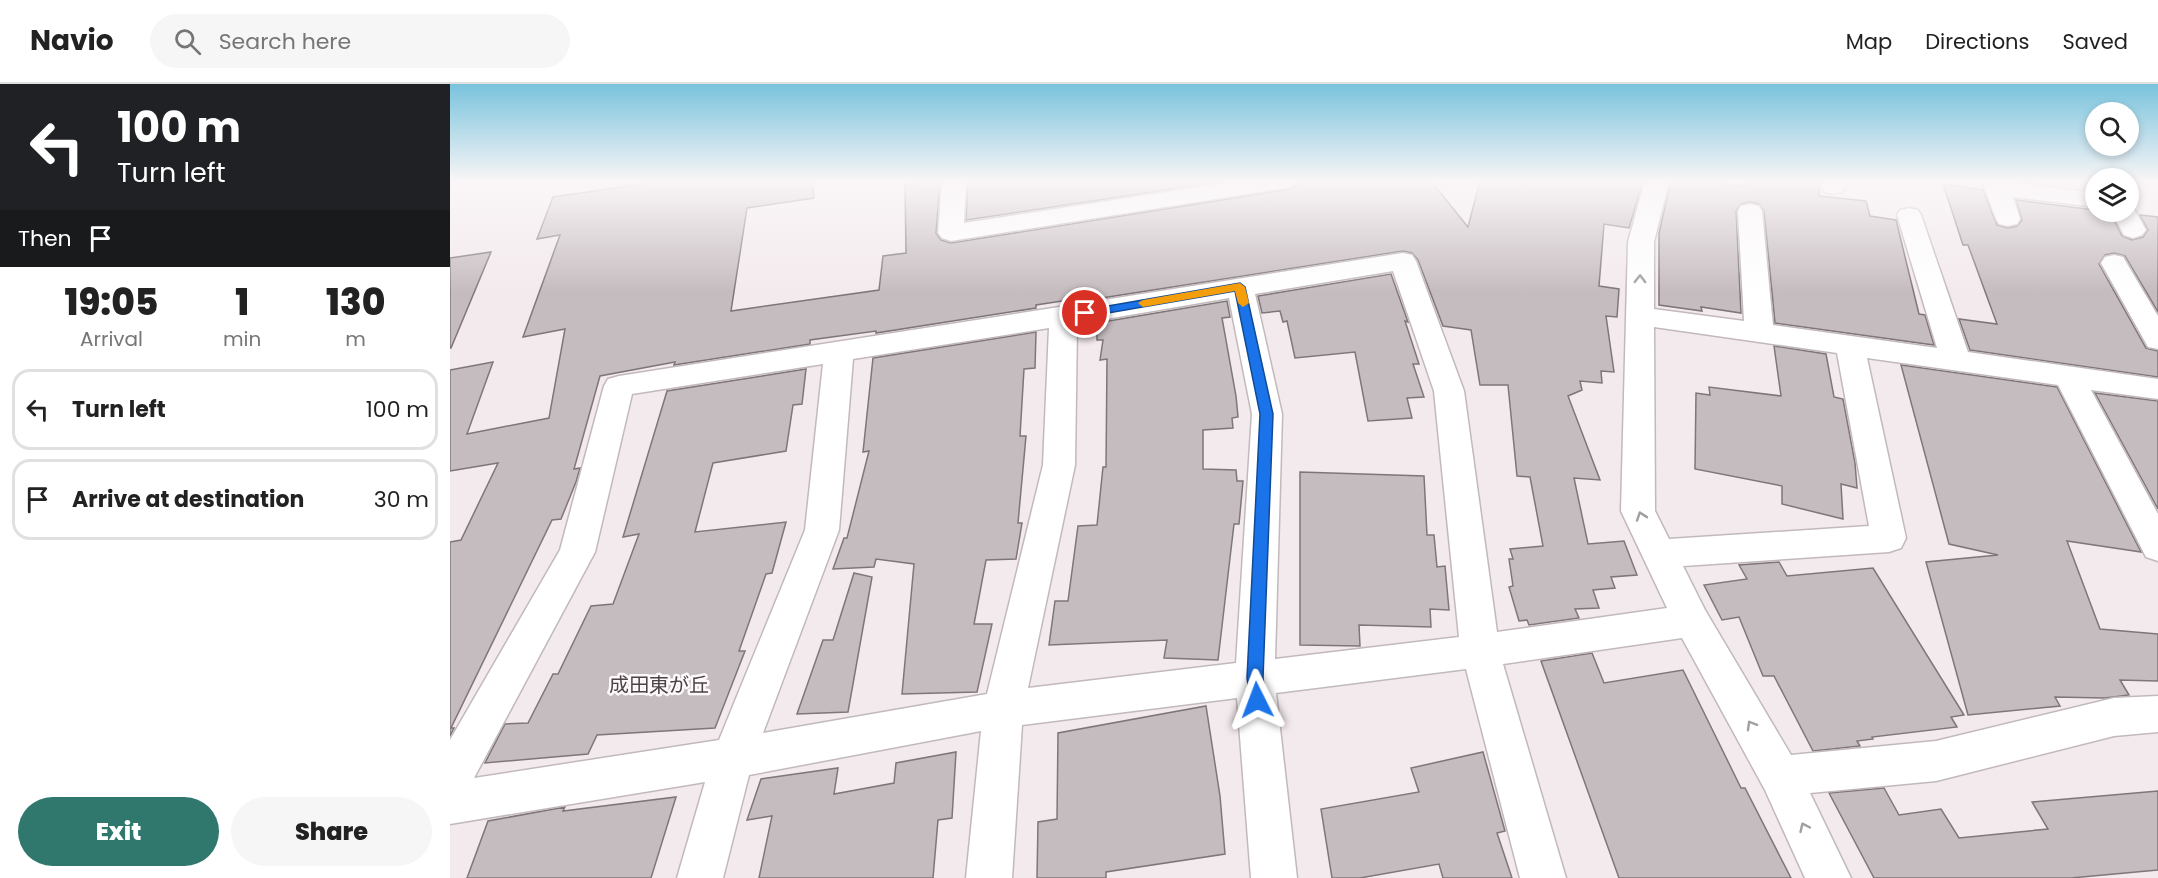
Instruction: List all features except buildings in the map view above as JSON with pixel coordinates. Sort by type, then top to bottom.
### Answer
[{"type":"street","points":[[952,218],[951,233],[1047,218]]},
{"type":"street","points":[[1647,218],[1641,242],[1638,511],[1692,621],[1780,776],[1828,878]]},
{"type":"street","points":[[1751,218],[1759,333]]},
{"type":"street","points":[[1910,218],[1956,361]]},
{"type":"street","points":[[450,780],[577,552],[619,386],[1403,261],[1449,391],[1480,651],[1543,878]]},
{"type":"street","points":[[2114,262],[2158,340]]},
{"type":"street","points":[[1240,287],[1267,414],[1255,678],[1274,878]]},
{"type":"street","points":[[1640,316],[2158,389]]},
{"type":"street","points":[[989,878],[1002,709],[1059,465],[1063,317]]},
{"type":"street","points":[[1659,554],[1888,538],[1850,346]]},
{"type":"street","points":[[700,878],[733,758],[822,530],[838,351]]},
{"type":"street","points":[[2069,377],[2158,547]]},
{"type":"street","points":[[450,802],[733,758],[1002,709],[1480,651],[1692,621]]},
{"type":"street","points":[[1780,776],[1936,761],[2114,717],[2158,714]]},
{"type":"slow traffic","points":[[1143,303],[1240,287],[1243,303]]},
{"type":"district","name":"成田東が丘","points":[[659,685]]},
{"type":"route","points":[[1085,313],[1240,287],[1267,414],[1255,678],[1257,700]]}]
